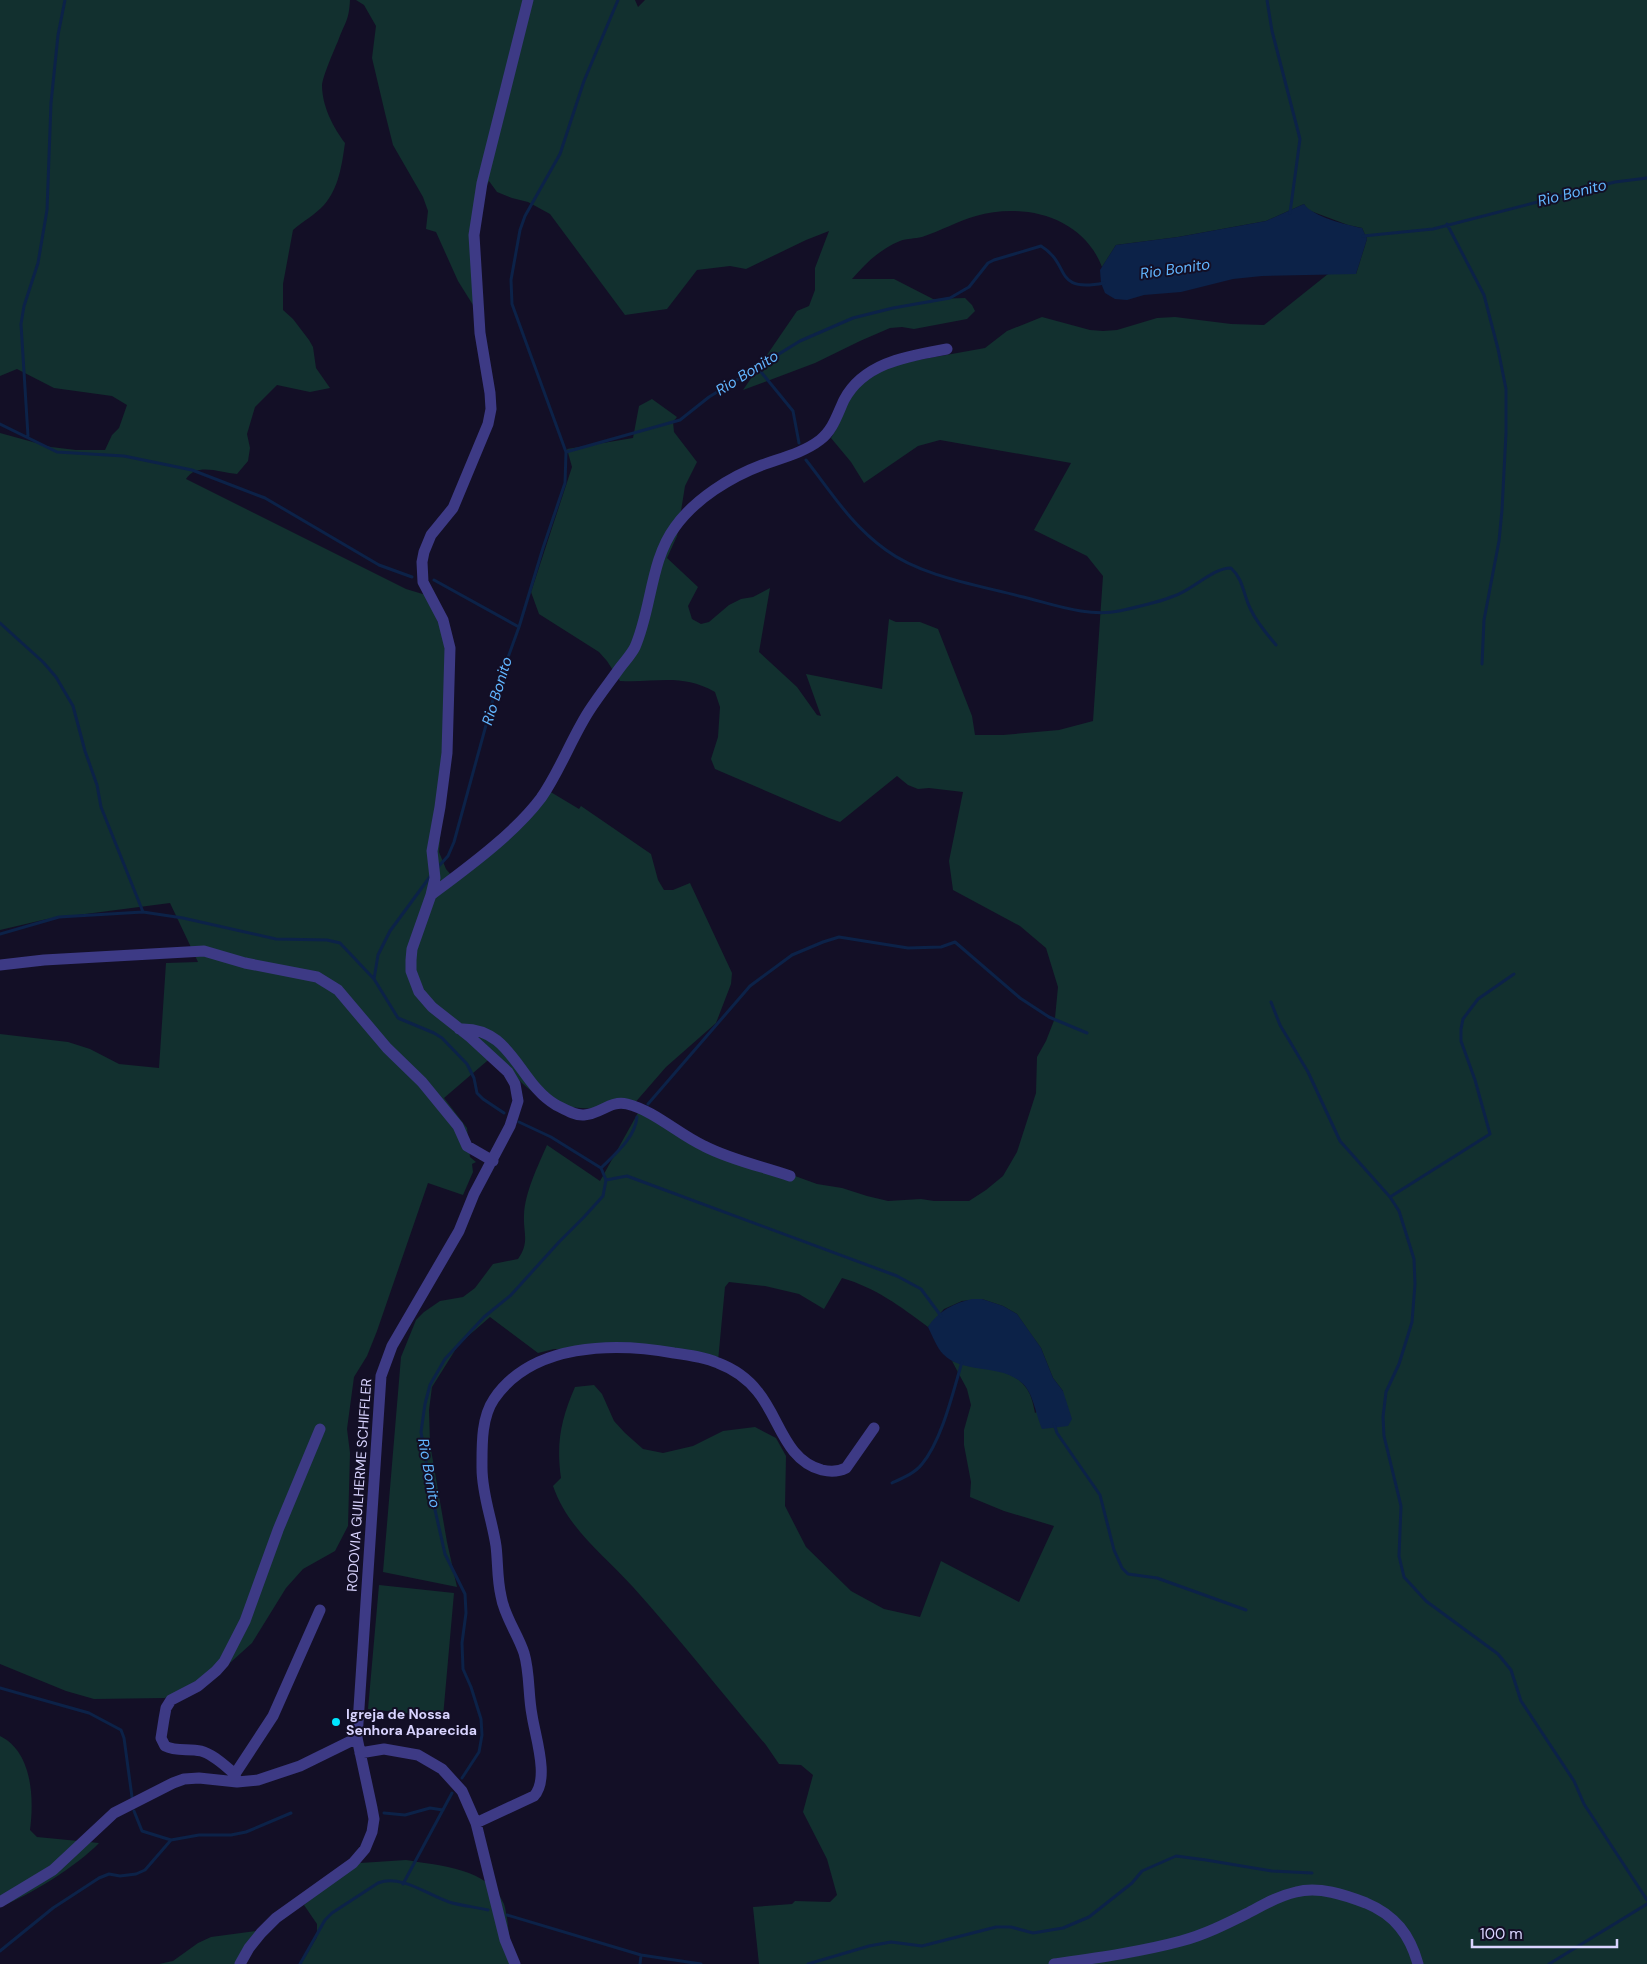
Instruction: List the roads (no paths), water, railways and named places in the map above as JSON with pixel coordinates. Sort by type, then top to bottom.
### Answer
[{"type":"street","name":"RODOVIA GUILHERME SCHIFFLER","points":[[240,1964],[261,1933],[276,1918],[339,1874],[359,1857],[370,1840],[374,1819],[357,1738],[381,1376],[392,1346],[459,1231],[474,1194],[510,1126],[518,1101],[518,1092],[508,1072],[424,1000],[418,992],[411,971],[412,949],[431,895],[434,873],[432,851],[440,807],[446,753],[450,648],[444,620],[423,582],[422,562],[424,552],[432,535],[453,508],[488,424],[491,409],[480,333],[474,235],[482,183],[528,0]]},
{"type":"street","points":[[431,895],[464,870],[519,823],[541,798],[588,713],[634,650],[644,623],[655,572],[664,549],[675,528],[690,510],[740,475],[818,442],[828,433],[851,390],[879,367],[896,359],[947,349]]},
{"type":"street","points":[[0,965],[44,960],[204,951],[245,963],[317,977],[338,990],[387,1048],[422,1082],[458,1126],[468,1146],[493,1161]]},
{"type":"street","points":[[459,1029],[471,1028],[479,1030],[500,1044],[518,1061],[524,1074],[540,1092],[550,1101],[570,1112],[584,1115],[615,1102],[628,1104],[656,1117],[702,1146],[720,1154],[790,1176]]},
{"type":"street","points":[[476,1823],[534,1796],[539,1788],[540,1749],[532,1716],[526,1663],[500,1596],[496,1547],[483,1482],[484,1438],[487,1414],[494,1398],[506,1386],[526,1369],[556,1355],[604,1348],[659,1350],[708,1359],[736,1372],[758,1393],[773,1415],[791,1450],[804,1462],[818,1469],[840,1472],[846,1468],[874,1428]]},
{"type":"street","points":[[236,1778],[212,1756],[201,1750],[176,1749],[165,1746],[161,1738],[166,1708],[171,1700],[178,1695],[209,1678],[224,1662],[252,1605],[278,1530],[320,1429]]},
{"type":"street","points":[[236,1778],[273,1716],[320,1610]]},
{"type":"street","points":[[0,1902],[53,1870],[82,1845],[114,1813],[184,1779],[236,1778],[258,1780],[300,1766],[357,1738]]},
{"type":"street","points":[[360,1753],[384,1749],[418,1754],[451,1778],[462,1791],[476,1823],[505,1940],[514,1963]]},
{"type":"street","points":[[1054,1964],[1181,1941],[1220,1927],[1274,1899],[1305,1890],[1349,1896],[1370,1904],[1390,1916],[1408,1936],[1418,1964]]},
{"type":"water","points":[[1304,204],[1308,209],[1322,217],[1362,228],[1367,239],[1356,274],[1262,276],[1233,279],[1181,292],[1144,295],[1127,300],[1115,299],[1105,293],[1101,283],[1100,270],[1116,245],[1178,237],[1266,221]]},
{"type":"water","points":[[972,1299],[982,1299],[1003,1306],[1017,1314],[1041,1348],[1053,1378],[1063,1391],[1072,1419],[1068,1426],[1042,1429],[1032,1398],[1022,1383],[1003,1373],[961,1365],[943,1354],[928,1327],[937,1316],[947,1309]]},
{"type":"waterway","points":[[28,436],[21,324],[24,306],[38,263],[47,210],[51,103],[58,35],[65,0]]},
{"type":"waterway","points":[[438,867],[448,856],[454,842],[494,696],[519,627],[565,483],[566,452],[512,304],[511,280],[520,230],[525,216],[560,154],[584,81],[618,0]]},
{"type":"waterway","points":[[1267,0],[1272,31],[1300,139],[1290,213]]},
{"type":"waterway","name":"Rio Bonito","points":[[1363,236],[1433,229],[1615,182],[1647,178]]},
{"type":"waterway","points":[[1447,224],[1484,295],[1506,389],[1502,510],[1499,541],[1484,620],[1482,664]]},
{"type":"waterway","name":"Rio Bonito","points":[[566,452],[680,420],[709,397],[800,341],[853,318],[893,308],[950,298],[969,287],[988,263],[994,260],[1041,246],[1057,261],[1069,281],[1088,285],[1104,283]]},
{"type":"waterway","points":[[757,367],[793,411],[799,443]]},
{"type":"waterway","points":[[0,424],[57,452],[124,456],[192,470],[265,498],[379,565],[412,577]]},
{"type":"waterway","points":[[806,460],[862,530],[886,550],[916,567],[950,579],[1056,606],[1094,613],[1107,613],[1154,603],[1181,593],[1210,575],[1231,568],[1241,583],[1253,615],[1276,645]]},
{"type":"waterway","points":[[434,580],[519,627]]},
{"type":"waterway","points":[[0,623],[43,662],[56,677],[73,706],[85,751],[97,785],[101,807],[143,912]]},
{"type":"waterway","name":"Rio Bonito","points":[[374,979],[378,955],[390,931],[432,874]]},
{"type":"waterway","points":[[0,934],[59,917],[143,912],[183,918],[276,939],[327,940],[340,943],[374,979],[398,1018],[442,1038],[467,1064],[474,1078],[477,1093],[504,1113]]},
{"type":"waterway","points":[[648,1104],[750,986],[792,955],[839,937],[908,948],[941,947],[955,942],[1020,998],[1049,1017],[1087,1033]]},
{"type":"waterway","points":[[1390,1197],[1490,1134],[1475,1080],[1461,1041],[1461,1029],[1463,1019],[1478,999],[1514,974]]},
{"type":"waterway","points":[[1271,1002],[1280,1025],[1308,1072],[1340,1141],[1390,1197],[1399,1211],[1414,1259],[1415,1284],[1412,1322],[1399,1364],[1386,1392],[1383,1417],[1384,1436],[1401,1506],[1399,1556],[1404,1577],[1426,1601],[1498,1654],[1511,1670],[1521,1701],[1574,1781],[1584,1804],[1647,1900]]},
{"type":"waterway","points":[[601,1168],[628,1139],[637,1117]]},
{"type":"waterway","name":"Rio Bonito","points":[[462,1778],[479,1752],[482,1735],[481,1719],[463,1669],[462,1643],[466,1613],[465,1594],[445,1554],[433,1501],[421,1432],[425,1404],[430,1385],[445,1359],[484,1317],[511,1295],[603,1196],[606,1180],[601,1168],[551,1137],[519,1122]]},
{"type":"waterway","points":[[606,1180],[627,1176],[897,1276],[921,1289],[941,1316]]},
{"type":"waterway","points":[[892,1483],[916,1470],[929,1454],[941,1429],[962,1362]]},
{"type":"waterway","points":[[1054,1424],[1057,1433],[1100,1495],[1114,1550],[1122,1568],[1128,1574],[1157,1578],[1246,1610]]},
{"type":"waterway","points":[[0,1688],[89,1713],[121,1730],[124,1738],[132,1797]]},
{"type":"waterway","name":"Rio Bonito","points":[[403,1884],[452,1793]]},
{"type":"waterway","points":[[384,1813],[405,1815],[430,1808],[443,1810]]},
{"type":"waterway","points":[[134,1811],[142,1831],[171,1840],[199,1835],[231,1835],[246,1832],[291,1813]]},
{"type":"waterway","points":[[0,1951],[53,1908],[99,1878],[109,1874],[120,1876],[136,1874],[145,1870],[171,1840]]},
{"type":"waterway","points":[[808,1964],[869,1946],[891,1942],[922,1946],[996,1927],[1011,1927],[1033,1933],[1063,1928],[1089,1917],[1132,1883],[1142,1871],[1176,1856],[1272,1871],[1312,1873]]},
{"type":"waterway","name":"Rio Bonito","points":[[300,1964],[325,1920],[332,1913],[378,1883],[387,1881],[405,1883],[449,1902],[488,1910]]},
{"type":"waterway","points":[[1549,1964],[1647,1904]]},
{"type":"waterway","points":[[507,1915],[641,1955],[701,1964]]},
{"type":"waterway","points":[[640,1964],[641,1955]]},
{"type":"place","name":"Igreja de Nossa Senhora Aparecida","points":[[336,1722]]}]
